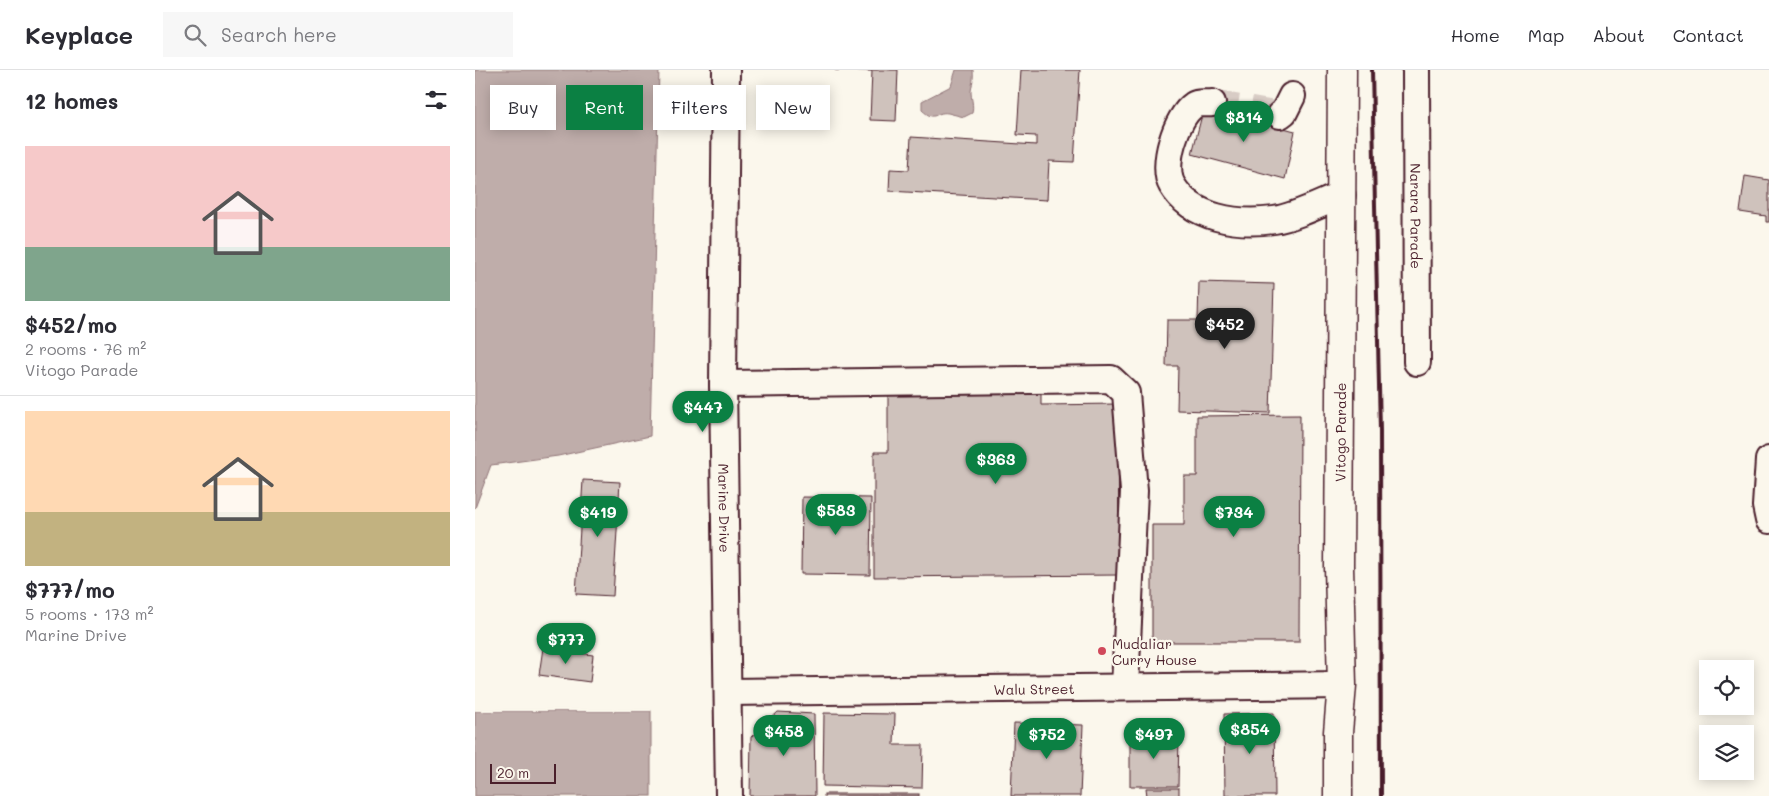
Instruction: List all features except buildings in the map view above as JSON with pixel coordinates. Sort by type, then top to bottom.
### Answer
[{"type":"main road","name":"Vitogo Parade","points":[[1339,796],[1338,732],[1342,684],[1339,567],[1343,70]]},
{"type":"street","name":"Marine Drive","points":[[726,70],[723,384],[729,796]]},
{"type":"street","name":"Narara Parade","points":[[1416,70],[1417,362]]},
{"type":"street","points":[[1212,104],[1195,104],[1186,112],[1179,123],[1168,155],[1171,184],[1187,202],[1203,213],[1221,218],[1251,221],[1275,220],[1342,195]]},
{"type":"street","points":[[723,384],[1111,379],[1126,393],[1134,491],[1125,688]]},
{"type":"street","points":[[1769,460],[1765,506],[1769,520]]},
{"type":"street","name":"Walu Street","points":[[728,692],[1342,684]]},
{"type":"shaded area","points":[[475,70],[659,70],[659,85],[653,85],[653,130],[658,130],[650,436],[558,456],[491,465],[475,508]]},
{"type":"shaded area","points":[[956,70],[973,70],[971,91],[972,113],[964,117],[948,113],[930,116],[922,110],[922,101],[951,86]]},
{"type":"shaded area","points":[[475,711],[651,711],[651,796],[475,796]]},
{"type":"pier","points":[[475,709],[651,709],[651,711],[475,711]]},
{"type":"tunnel","points":[[1212,103],[1280,115]]},
{"type":"railway","points":[[1372,70],[1380,431],[1381,796]]},
{"type":"place","name":"Mudaliar Curry House","points":[[1102,651]]}]
